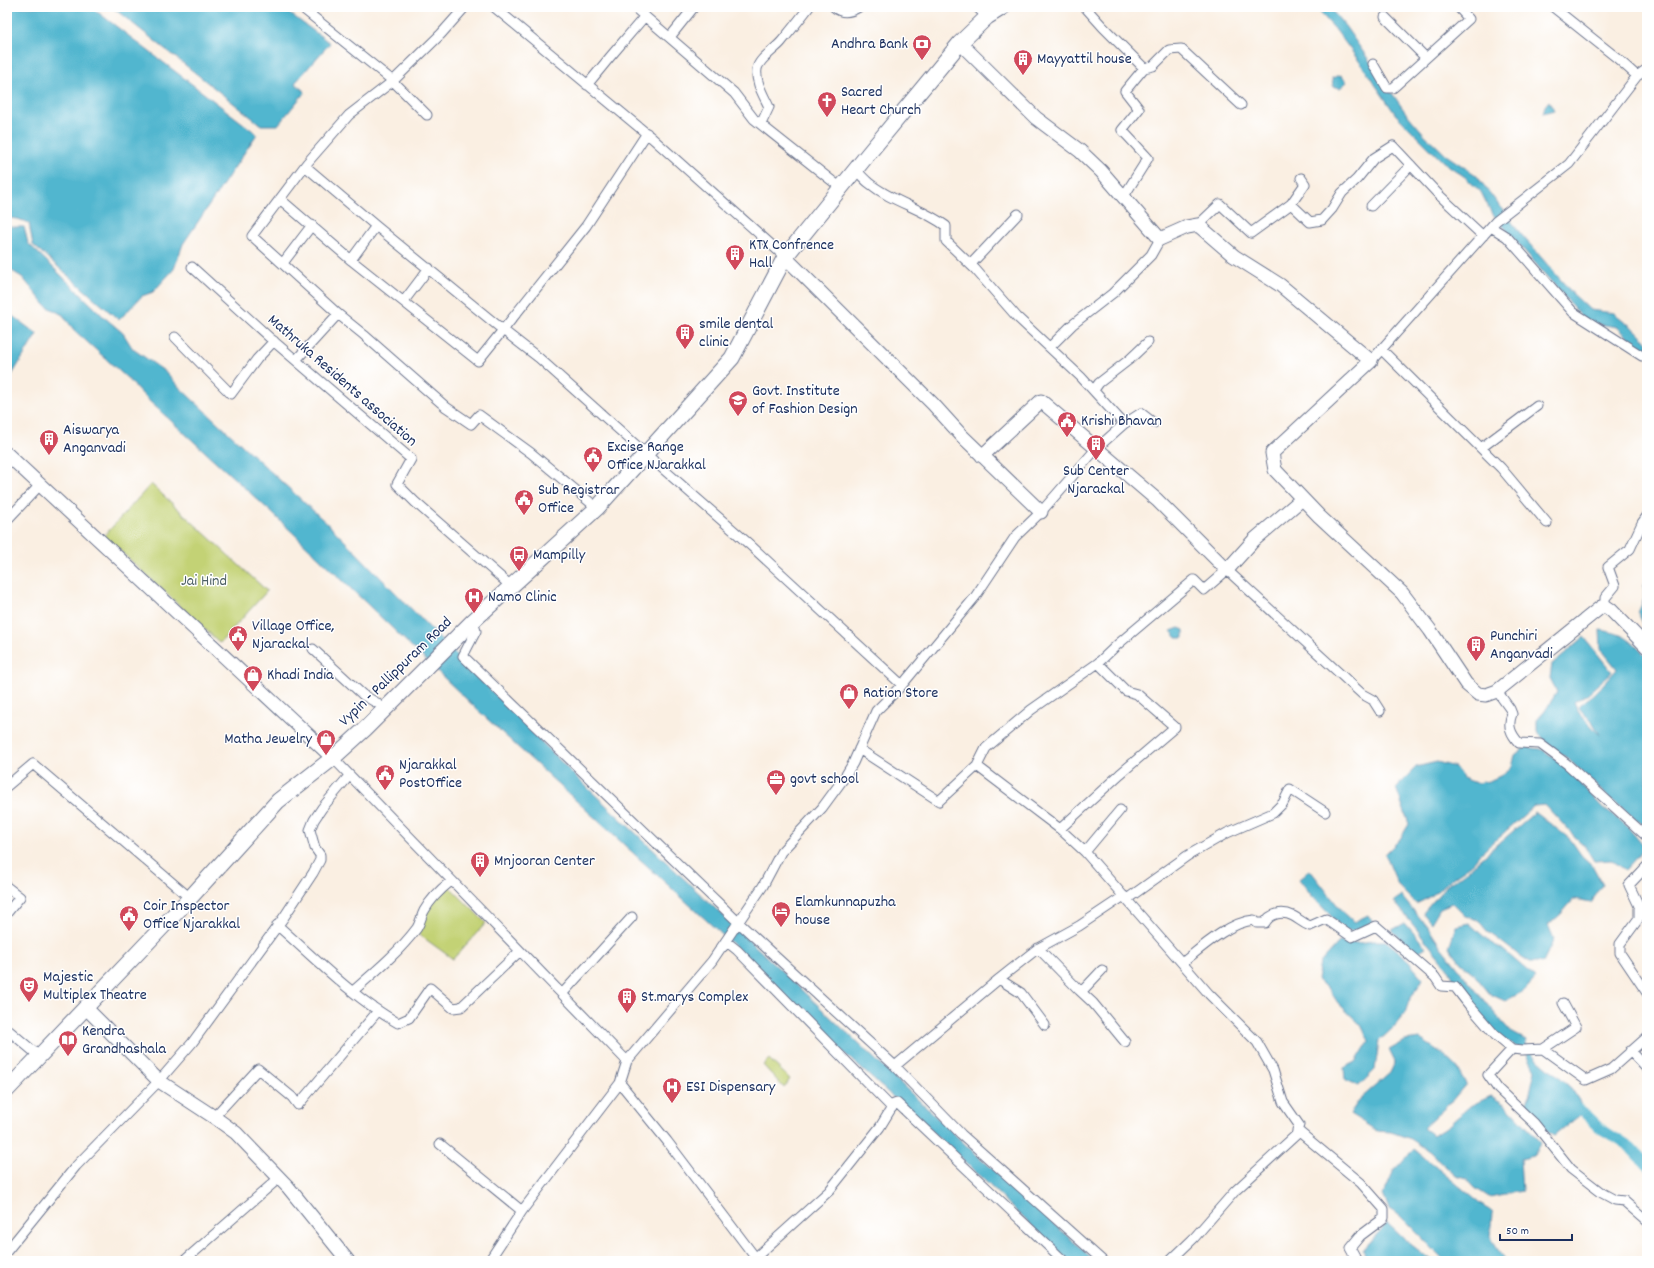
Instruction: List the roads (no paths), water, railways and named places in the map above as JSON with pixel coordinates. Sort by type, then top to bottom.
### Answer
[{"type":"main road","name":"Vypin - Pallippuram Road","points":[[7,1090],[190,898],[278,801],[333,758],[473,621],[597,508],[732,358],[785,257],[960,43],[982,12],[1003,7]]},
{"type":"street","points":[[301,7],[393,81],[428,116]]},
{"type":"street","points":[[465,7],[441,34],[393,81],[349,115],[305,166],[252,236],[338,314],[364,334],[446,407],[471,424],[480,415],[531,453],[597,508]]},
{"type":"street","points":[[494,7],[647,133],[785,257],[933,404],[982,456],[1041,512]]},
{"type":"street","points":[[634,7],[734,93],[754,119],[841,188]]},
{"type":"street","points":[[670,37],[694,7]]},
{"type":"street","points":[[761,124],[769,107],[759,84],[757,68],[765,57],[781,43],[809,7]]},
{"type":"street","points":[[834,7],[845,12],[853,11],[859,7]]},
{"type":"street","points":[[1085,7],[1144,68]]},
{"type":"street","points":[[1373,64],[1387,88],[1393,88],[1470,19],[1458,7]]},
{"type":"street","points":[[1553,7],[1617,58],[1637,76]]},
{"type":"street","points":[[588,85],[610,56],[645,16]]},
{"type":"street","points":[[1385,17],[1426,58]]},
{"type":"street","points":[[960,43],[1036,118],[1080,152],[1101,171],[1160,239]]},
{"type":"street","points":[[1124,196],[1148,158],[1122,130],[1139,109],[1125,91],[1144,68],[1153,66],[1168,50],[1181,49],[1241,105]]},
{"type":"street","points":[[1605,606],[1497,691],[1486,695],[1478,694],[1466,684],[1430,630],[1402,593],[1319,516],[1275,470],[1272,453],[1382,350],[1493,224],[1569,164],[1637,76],[1647,69]]},
{"type":"street","points":[[280,199],[351,260],[478,361],[586,226],[647,133]]},
{"type":"street","points":[[1292,204],[1310,222],[1322,220],[1332,209],[1342,192],[1357,179],[1374,158],[1393,146],[1438,194],[1483,236]]},
{"type":"street","points":[[1371,206],[1411,165]]},
{"type":"street","points":[[305,166],[376,226],[539,358],[749,544],[902,685]]},
{"type":"street","points":[[856,170],[870,183],[896,199],[938,220],[946,226],[946,241],[970,264],[1017,317],[1094,390],[1124,424]]},
{"type":"street","points":[[1050,347],[1072,325],[1113,293],[1151,256],[1160,239],[1187,227],[1198,225],[1220,204],[1251,233],[1292,204],[1305,184],[1301,178]]},
{"type":"street","points":[[970,264],[1018,214]]},
{"type":"street","points":[[1493,224],[1507,237],[1572,312],[1642,356]]},
{"type":"street","points":[[283,263],[312,225]]},
{"type":"street","points":[[1198,225],[1234,256],[1280,285],[1371,361]]},
{"type":"street","points":[[351,260],[376,226]]},
{"type":"street","name":"Mathruka Residents association","points":[[192,267],[274,341],[411,459],[397,484],[415,502],[512,587]]},
{"type":"street","points":[[404,301],[429,268]]},
{"type":"street","points":[[296,360],[338,314]]},
{"type":"street","points":[[175,337],[231,394],[257,360],[274,341]]},
{"type":"street","points":[[1094,390],[1099,383],[1130,359],[1148,342]]},
{"type":"street","points":[[1382,350],[1510,478],[1547,522]]},
{"type":"street","points":[[982,456],[1041,401],[1157,500],[1227,570],[1362,694],[1373,700],[1380,711]]},
{"type":"street","points":[[1481,448],[1537,406]]},
{"type":"street","points":[[712,961],[763,886],[781,852],[822,808],[844,778],[853,763],[876,711],[902,685],[975,597],[1015,538],[1041,512],[1096,449],[1124,424],[1141,413],[1154,423]]},
{"type":"street","points":[[7,454],[333,758],[450,881],[627,1061]]},
{"type":"street","points":[[7,520],[40,485]]},
{"type":"street","points":[[859,749],[939,801],[977,766],[986,748],[1031,710],[1098,663],[1194,580],[1204,590],[1227,570],[1254,540],[1302,499]]},
{"type":"street","points":[[1605,606],[1605,598],[1615,586],[1608,567],[1630,549],[1637,537],[1642,523],[1647,516]]},
{"type":"street","points":[[1605,606],[1611,610],[1647,648]]},
{"type":"street","points":[[473,621],[476,631],[463,656],[739,923],[895,1066],[961,1134],[1103,1261]]},
{"type":"street","points":[[314,649],[363,695],[377,703]]},
{"type":"street","points":[[1060,829],[1120,774],[1175,727],[1137,694],[1126,691],[1098,663]]},
{"type":"street","points":[[1497,691],[1510,708],[1512,714],[1509,721],[1509,727],[1512,735],[1519,743],[1540,744],[1567,764],[1647,837]]},
{"type":"street","points":[[7,786],[33,764],[190,898]]},
{"type":"street","points":[[977,766],[1060,829],[1085,852],[1209,994],[1257,1042],[1273,1070],[1283,1102],[1299,1125],[1296,1135],[1235,1191],[1194,1238],[1170,1261]]},
{"type":"street","points":[[7,1251],[76,1166],[159,1081],[192,1043],[277,925],[313,873],[320,860],[320,855],[315,848],[310,830],[314,820],[322,808],[349,776]]},
{"type":"street","points":[[895,1066],[1038,948],[1126,898],[1187,856],[1227,833],[1273,813],[1283,803],[1290,789],[1324,812]]},
{"type":"street","points":[[1085,852],[1120,810]]},
{"type":"street","points":[[1647,866],[1629,885],[1639,906],[1639,918],[1620,944],[1620,953],[1647,993]]},
{"type":"street","points":[[353,991],[378,970],[402,945],[418,926],[426,908],[440,890],[450,881]]},
{"type":"street","points":[[7,887],[20,897],[7,913]]},
{"type":"street","points":[[1182,963],[1224,932],[1245,921],[1254,920],[1257,923],[1265,923],[1267,918],[1274,914],[1284,913],[1294,916],[1301,923],[1310,926],[1326,918],[1352,937],[1376,926],[1435,977],[1441,986],[1455,987],[1495,1034],[1512,1049],[1544,1049],[1576,1027],[1563,1003]]},
{"type":"street","points":[[562,994],[632,917]]},
{"type":"street","points":[[277,925],[378,1012],[398,1023],[409,1018],[430,988],[453,1008],[460,1007],[520,951]]},
{"type":"street","points":[[489,1261],[522,1211],[620,1083],[627,1061],[727,942],[763,976],[892,1108]]},
{"type":"street","points":[[1038,948],[1093,1003],[1126,1042]]},
{"type":"street","points":[[1079,990],[1085,988],[1102,970]]},
{"type":"street","points":[[999,979],[1021,993],[1045,1025]]},
{"type":"street","points":[[85,1007],[159,1081],[236,1133],[279,1178],[348,1261]]},
{"type":"street","points":[[214,1117],[258,1069],[292,1097],[298,1105],[378,1012]]},
{"type":"street","points":[[7,1029],[39,1056]]},
{"type":"street","points":[[1544,1049],[1586,1080],[1610,1069],[1647,1037]]},
{"type":"street","points":[[1512,1049],[1488,1075],[1498,1089],[1534,1123],[1571,1169],[1602,1193],[1615,1200],[1624,1201],[1647,1221]]},
{"type":"street","points":[[1630,1051],[1647,1070]]},
{"type":"street","points":[[620,1083],[667,1141],[757,1259],[829,1191],[880,1127],[897,1103],[1064,1261]]},
{"type":"street","points":[[1298,1130],[1361,1183],[1384,1209],[1384,1218],[1360,1236],[1350,1248],[1357,1261]]},
{"type":"street","points":[[440,1144],[522,1211]]},
{"type":"street","points":[[184,1261],[279,1178]]},
{"type":"water","points":[[7,7],[91,7],[257,134],[183,244],[174,269],[153,292],[142,296],[119,320],[33,245],[29,223],[18,219],[7,218],[7,94],[9,92],[7,90]]},
{"type":"water","points":[[112,7],[281,7],[330,43],[295,83],[305,92],[278,125],[261,125]]},
{"type":"water","points":[[1315,7],[1329,7],[1345,26],[1406,113],[1425,135],[1446,155],[1476,175],[1520,233],[1573,294],[1590,310],[1614,313],[1637,331],[1647,342],[1647,354],[1617,327],[1586,322],[1491,212],[1481,192],[1465,177],[1442,161],[1396,115],[1335,29]]},
{"type":"water","points":[[1341,75],[1347,82],[1340,88],[1333,86],[1332,78]]},
{"type":"water","points":[[1549,101],[1554,110],[1543,113],[1545,106]]},
{"type":"water","points":[[7,224],[11,227],[24,227],[28,243],[104,317],[123,333],[133,349],[167,373],[180,388],[333,529],[573,774],[967,1146],[1095,1261],[1068,1261],[961,1158],[826,1037],[754,964],[485,717],[270,511],[147,399],[127,378],[74,330],[63,315],[46,306],[22,277],[7,268]]},
{"type":"water","points":[[7,312],[37,334],[7,383]]},
{"type":"water","points":[[1647,583],[1647,631],[1638,613],[1644,599],[1644,585]]},
{"type":"water","points":[[1179,628],[1184,630],[1184,638],[1177,638],[1171,631]]},
{"type":"water","points":[[1600,630],[1616,633],[1626,638],[1647,657],[1647,828],[1607,796],[1566,757],[1553,749],[1537,732],[1537,720],[1545,711],[1557,692],[1550,678],[1552,664],[1584,637],[1612,672],[1587,694],[1574,702],[1579,713],[1600,735],[1593,723],[1578,707],[1599,689],[1617,669],[1601,649]]},
{"type":"water","points":[[1525,747],[1541,749],[1558,760],[1604,809],[1626,825],[1645,848],[1625,870],[1612,860],[1594,861],[1584,845],[1545,805],[1534,806],[1480,854],[1471,865],[1430,897],[1416,904],[1399,887],[1385,854],[1400,839],[1409,824],[1396,788],[1416,767],[1437,762],[1455,767],[1463,778],[1476,783],[1489,781],[1500,776],[1512,767],[1515,755]]},
{"type":"water","points":[[1535,812],[1570,839],[1582,856],[1592,865],[1603,885],[1591,902],[1574,899],[1560,915],[1548,925],[1554,939],[1543,962],[1530,962],[1516,953],[1487,931],[1478,920],[1465,916],[1452,903],[1440,908],[1431,923],[1423,913],[1447,885],[1466,872]]},
{"type":"water","points":[[1310,870],[1341,910],[1354,922],[1368,915],[1373,922],[1358,930],[1345,931],[1312,896],[1299,879]]},
{"type":"water","points":[[1401,896],[1427,926],[1441,947],[1490,1008],[1511,1032],[1526,1040],[1526,1044],[1539,1060],[1569,1085],[1581,1103],[1580,1115],[1554,1136],[1537,1122],[1530,1114],[1525,1104],[1530,1093],[1535,1070],[1524,1048],[1517,1047],[1501,1039],[1459,990],[1450,971],[1394,901]]},
{"type":"water","points":[[1405,923],[1426,947],[1415,954],[1392,930]]},
{"type":"water","points":[[1469,923],[1491,943],[1502,949],[1536,978],[1524,991],[1505,1001],[1490,994],[1473,973],[1461,963],[1449,947],[1456,926]]},
{"type":"water","points":[[1386,941],[1403,955],[1423,979],[1409,1001],[1405,1013],[1394,1027],[1379,1041],[1375,1070],[1359,1086],[1345,1080],[1344,1068],[1356,1062],[1369,1041],[1361,1025],[1338,1003],[1329,989],[1317,980],[1320,963],[1339,942],[1358,943]]},
{"type":"water","points":[[1420,1039],[1443,1054],[1456,1066],[1466,1084],[1450,1103],[1423,1128],[1433,1136],[1449,1125],[1470,1106],[1491,1096],[1506,1105],[1541,1142],[1533,1156],[1520,1159],[1522,1191],[1489,1197],[1475,1188],[1467,1179],[1456,1176],[1429,1151],[1411,1139],[1391,1132],[1377,1131],[1350,1114],[1359,1100],[1390,1073],[1395,1062],[1389,1050],[1405,1041]]},
{"type":"water","points":[[1414,1149],[1492,1213],[1490,1237],[1505,1261],[1445,1261],[1399,1215],[1389,1209],[1383,1195],[1394,1170]]},
{"type":"water","points":[[1387,1223],[1405,1240],[1433,1261],[1368,1261],[1363,1250]]},
{"type":"waterway","points":[[1580,1109],[1600,1128],[1631,1148],[1647,1165]]},
{"type":"place","name":"Andhra Bank","points":[[922,61]]},
{"type":"place","name":"Mayyattil house","points":[[1023,76]]},
{"type":"place","name":"Sacred Heart Church","points":[[827,118]]},
{"type":"place","name":"KTX Confrence Hall","points":[[735,271]]},
{"type":"place","name":"smile dental clinic","points":[[685,350]]},
{"type":"place","name":"Govt. Institute of Fashion Design","points":[[738,417]]},
{"type":"place","name":"Krishi Bhavan","points":[[1067,438]]},
{"type":"place","name":"Aiswarya Anganvadi","points":[[49,456]]},
{"type":"place","name":"Sub Center Njarackal","points":[[1096,461]]},
{"type":"place","name":"Excise Range Office NJarakkal","points":[[593,473]]},
{"type":"place","name":"Sub Registrar Office","points":[[524,516]]},
{"type":"place","name":"Mampilly","points":[[519,572]]},
{"type":"place","name":"Namo Clinic","points":[[474,614]]},
{"type":"place","name":"Village Office, Njarackal","points":[[238,652]]},
{"type":"place","name":"Punchiri Anganvadi","points":[[1476,662]]},
{"type":"place","name":"Khadi India","points":[[253,692]]},
{"type":"place","name":"Ration Store","points":[[849,710]]},
{"type":"place","name":"Matha Jewelry","points":[[326,756]]},
{"type":"place","name":"Njarakkal PostOffice","points":[[385,791]]},
{"type":"place","name":"govt school","points":[[776,796]]},
{"type":"place","name":"Mnjooran Center","points":[[480,878]]},
{"type":"place","name":"Elamkunnapuzha house","points":[[781,928]]},
{"type":"place","name":"Coir Inspector Office Njarakkal","points":[[129,932]]},
{"type":"place","name":"Majestic Multiplex Theatre","points":[[29,1003]]},
{"type":"place","name":"St.marys Complex","points":[[627,1014]]},
{"type":"place","name":"Kendra Grandhashala","points":[[68,1057]]},
{"type":"place","name":"ESI Dispensary","points":[[672,1104]]},
{"type":"park label","name":"Jai Hind","points":[[204,581]]}]
